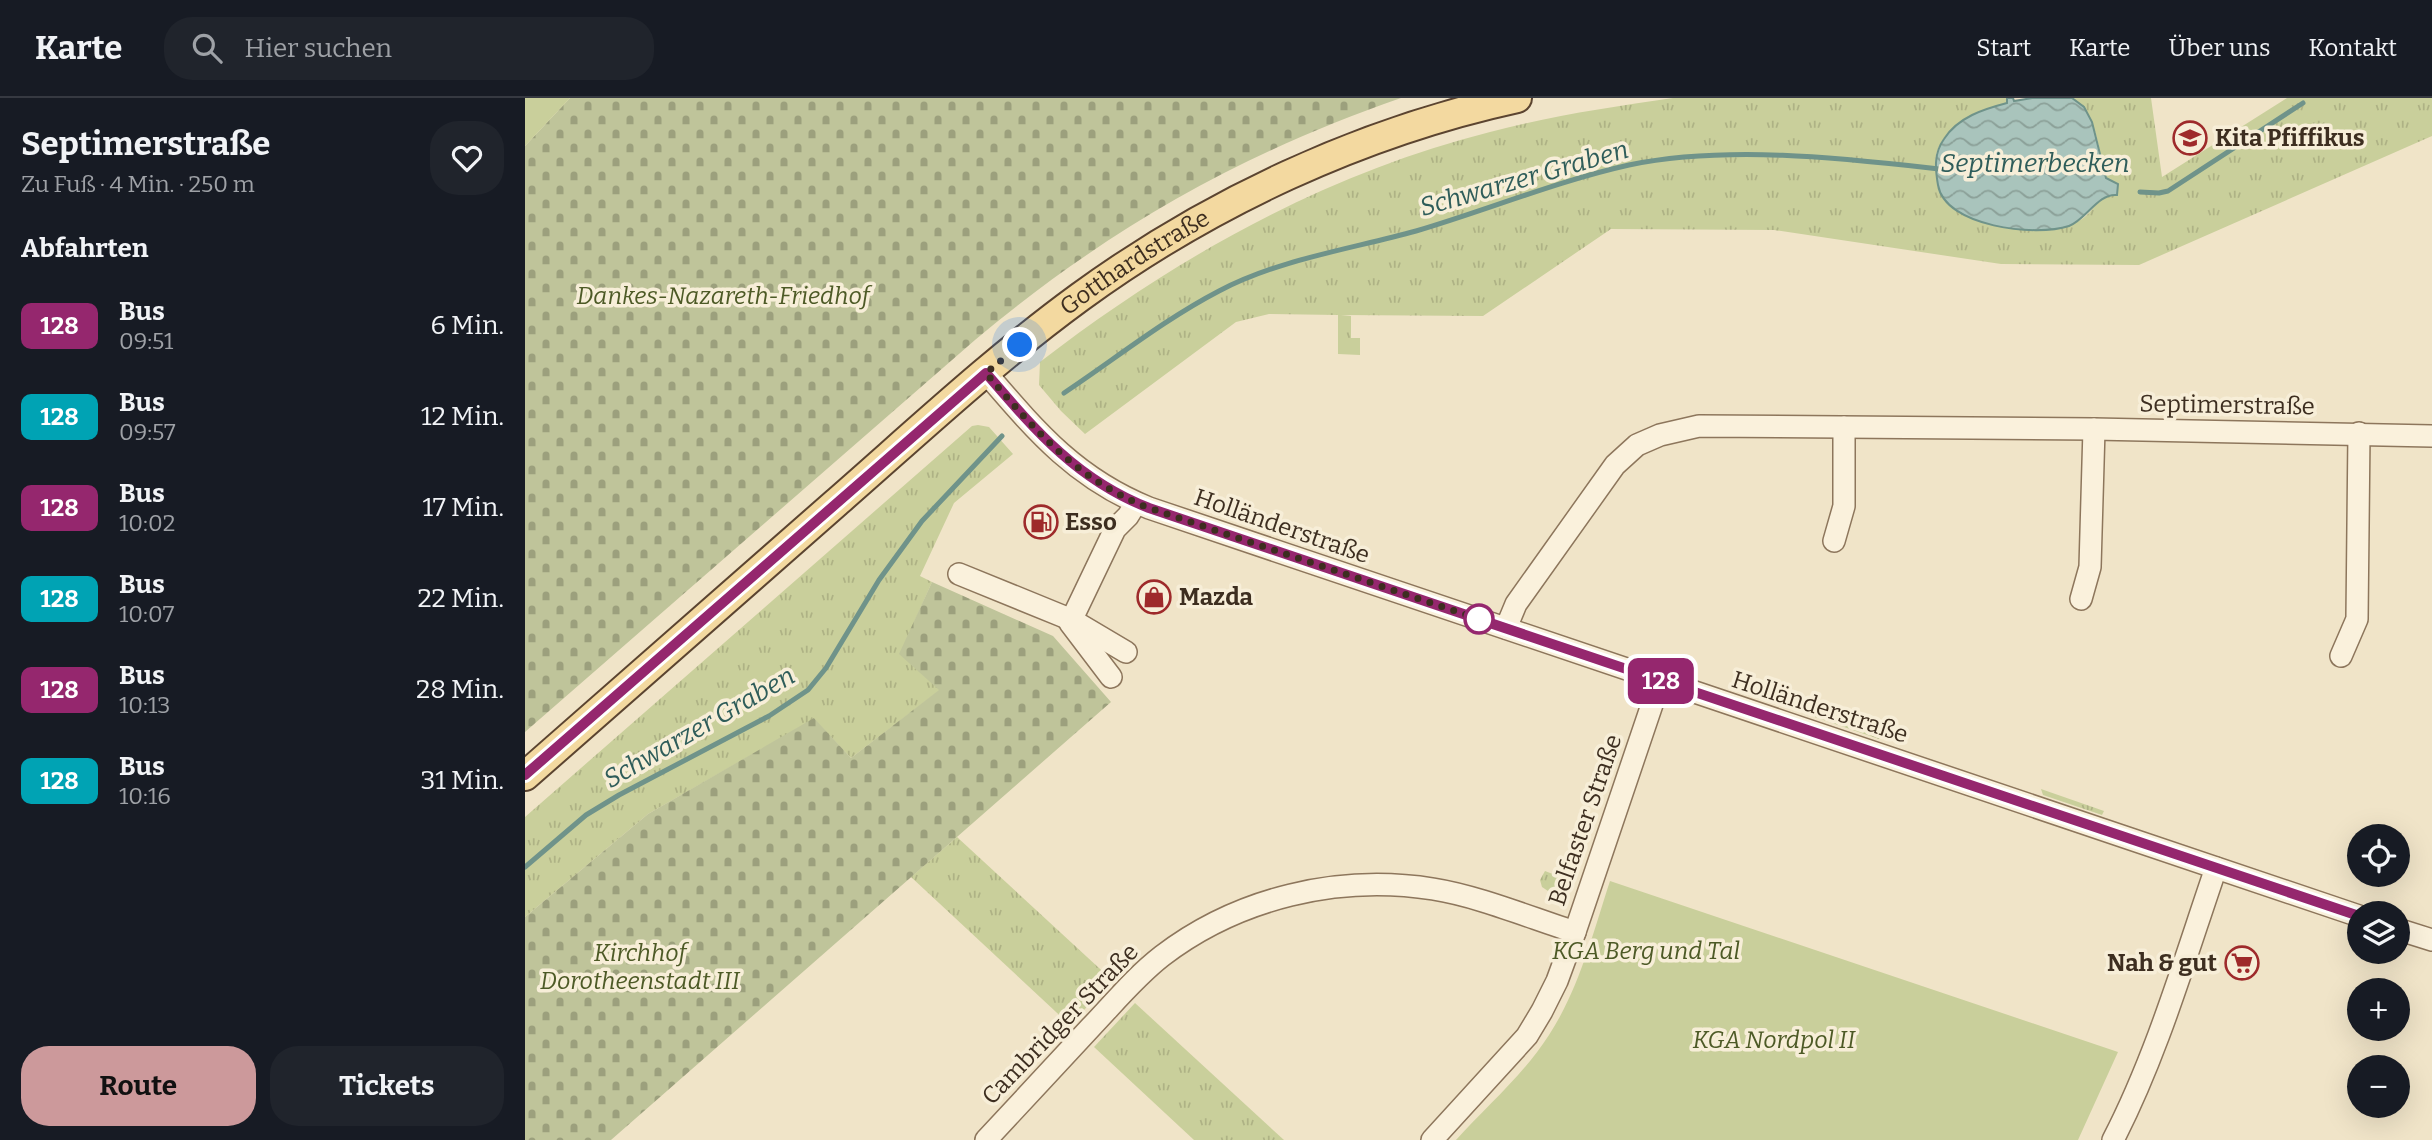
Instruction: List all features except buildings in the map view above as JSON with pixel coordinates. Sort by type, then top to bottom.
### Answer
[{"type":"main road","name":"Gotthardstraße","points":[[525,775],[986,373],[1080,297],[1123,267],[1242,197],[1328,158],[1428,122],[1517,98]]},
{"type":"street","name":"Holländerstraße","points":[[986,373],[1049,445],[1086,475],[1136,503],[2347,912]]},
{"type":"street","name":"Septimerstraße","points":[[1506,628],[1515,604],[1608,474],[1637,445],[1660,435],[1699,426],[2094,429],[2432,436]]},
{"type":"street","points":[[1834,541],[1844,506],[1844,427]]},
{"type":"street","points":[[2081,599],[2090,567],[2094,429]]},
{"type":"street","points":[[2341,656],[2357,619],[2359,433]]},
{"type":"street","points":[[1111,677],[1070,623],[1115,529],[1136,503]]},
{"type":"street","points":[[959,574],[1072,620],[1126,652]]},
{"type":"street","name":"Belfaster Straße","points":[[1432,1140],[1527,1036],[1557,981],[1660,681]]},
{"type":"street","points":[[2123,1137],[2216,868]]},
{"type":"street","name":"Cambridger Straße","points":[[986,1140],[1145,971],[1184,941],[1214,923],[1249,908],[1305,891],[1341,886],[1412,886],[1448,891],[1575,932]]},
{"type":"street","points":[[2410,933],[2432,940]]},
{"type":"green space","points":[[525,98],[570,98],[525,146]]},
{"type":"green space","name":"Dankes-Nazareth-Friedhof","points":[[570,98],[1401,98],[1285,144],[1230,170],[1125,230],[1024,300],[525,732],[525,146]]},
{"type":"green space","points":[[1673,98],[2007,98],[2008,103],[1965,120],[1940,144],[1935,167],[1938,188],[1976,220],[1999,227],[2029,229],[2072,224],[2086,216],[2101,200],[2116,195],[2114,184],[2104,173],[2092,122],[2072,98],[2151,98],[2162,177],[2287,98],[2432,98],[2432,136],[2139,265],[2001,264],[1774,230],[1611,229],[1483,316],[1341,315],[1351,316],[1351,338],[1360,338],[1360,355],[1338,354],[1338,315],[1269,314],[1236,322],[1085,434],[1039,385],[1040,362],[1091,324],[1198,255],[1310,196],[1369,171],[1490,132],[1604,108]]},
{"type":"green space","points":[[972,426],[989,427],[1013,454],[954,503],[920,576],[932,582],[900,654],[940,690],[851,758],[814,719],[648,814],[525,917],[525,817]]},
{"type":"green space","name":"Kirchhof Dorotheenstadt III","points":[[932,582],[1053,636],[1111,702],[611,1140],[525,1140],[525,917],[648,814],[814,718],[851,758],[939,690],[899,654]]},
{"type":"green space","points":[[1804,708],[1883,735],[1879,739],[1803,713]]},
{"type":"green space","points":[[2041,789],[2104,811],[2102,815],[2043,795]]},
{"type":"green space","points":[[957,837],[1112,980],[1070,1025],[911,877]]},
{"type":"green space","points":[[1545,871],[1563,878],[1559,889],[1548,891],[1542,887],[1540,880]]},
{"type":"green space","name":"KGA Nordpol II","points":[[1610,881],[2118,1052],[2078,1140],[1456,1140],[1528,1063],[1560,1017],[1584,960]]},
{"type":"green space","points":[[1135,1003],[1284,1140],[1194,1140],[1094,1047]]},
{"type":"water","name":"Septimerbecken","points":[[2007,98],[2013,98],[2014,101],[2072,98],[2084,107],[2092,122],[2106,178],[2118,184],[2117,195],[2098,202],[2075,223],[2054,229],[2015,229],[1974,219],[1957,211],[1944,199],[1938,185],[1938,150],[1957,125],[1981,111],[2007,103]]},
{"type":"waterway","name":"Schwarzer Graben","points":[[2140,192],[2168,191],[2303,103]]},
{"type":"waterway","name":"Schwarzer Graben","points":[[1064,393],[1179,314],[1242,280],[1291,263],[1416,231],[1549,187],[1629,165],[1705,156],[1784,155],[1940,169]]},
{"type":"waterway","name":"Schwarzer Graben","points":[[525,867],[586,815],[769,716],[808,690],[826,668],[879,580],[922,521],[1002,436]]},
{"type":"bus line","name":"128","points":[[525,775],[986,373],[1049,445],[1086,475],[1136,503],[2347,912]]},
{"type":"place","name":"Kita Pfiffikus","points":[[2190,138]]},
{"type":"place","name":"Esso","points":[[1041,522]]},
{"type":"place","name":"Mazda","points":[[1154,597]]},
{"type":"place","name":"Nah & gut","points":[[2242,963]]},
{"type":"route","points":[[1020,345],[986,373],[1049,445],[1104,486],[1149,508],[1479,619]]},
{"type":"park label","name":"KGA Berg und Tal","points":[[1646,951]]}]
